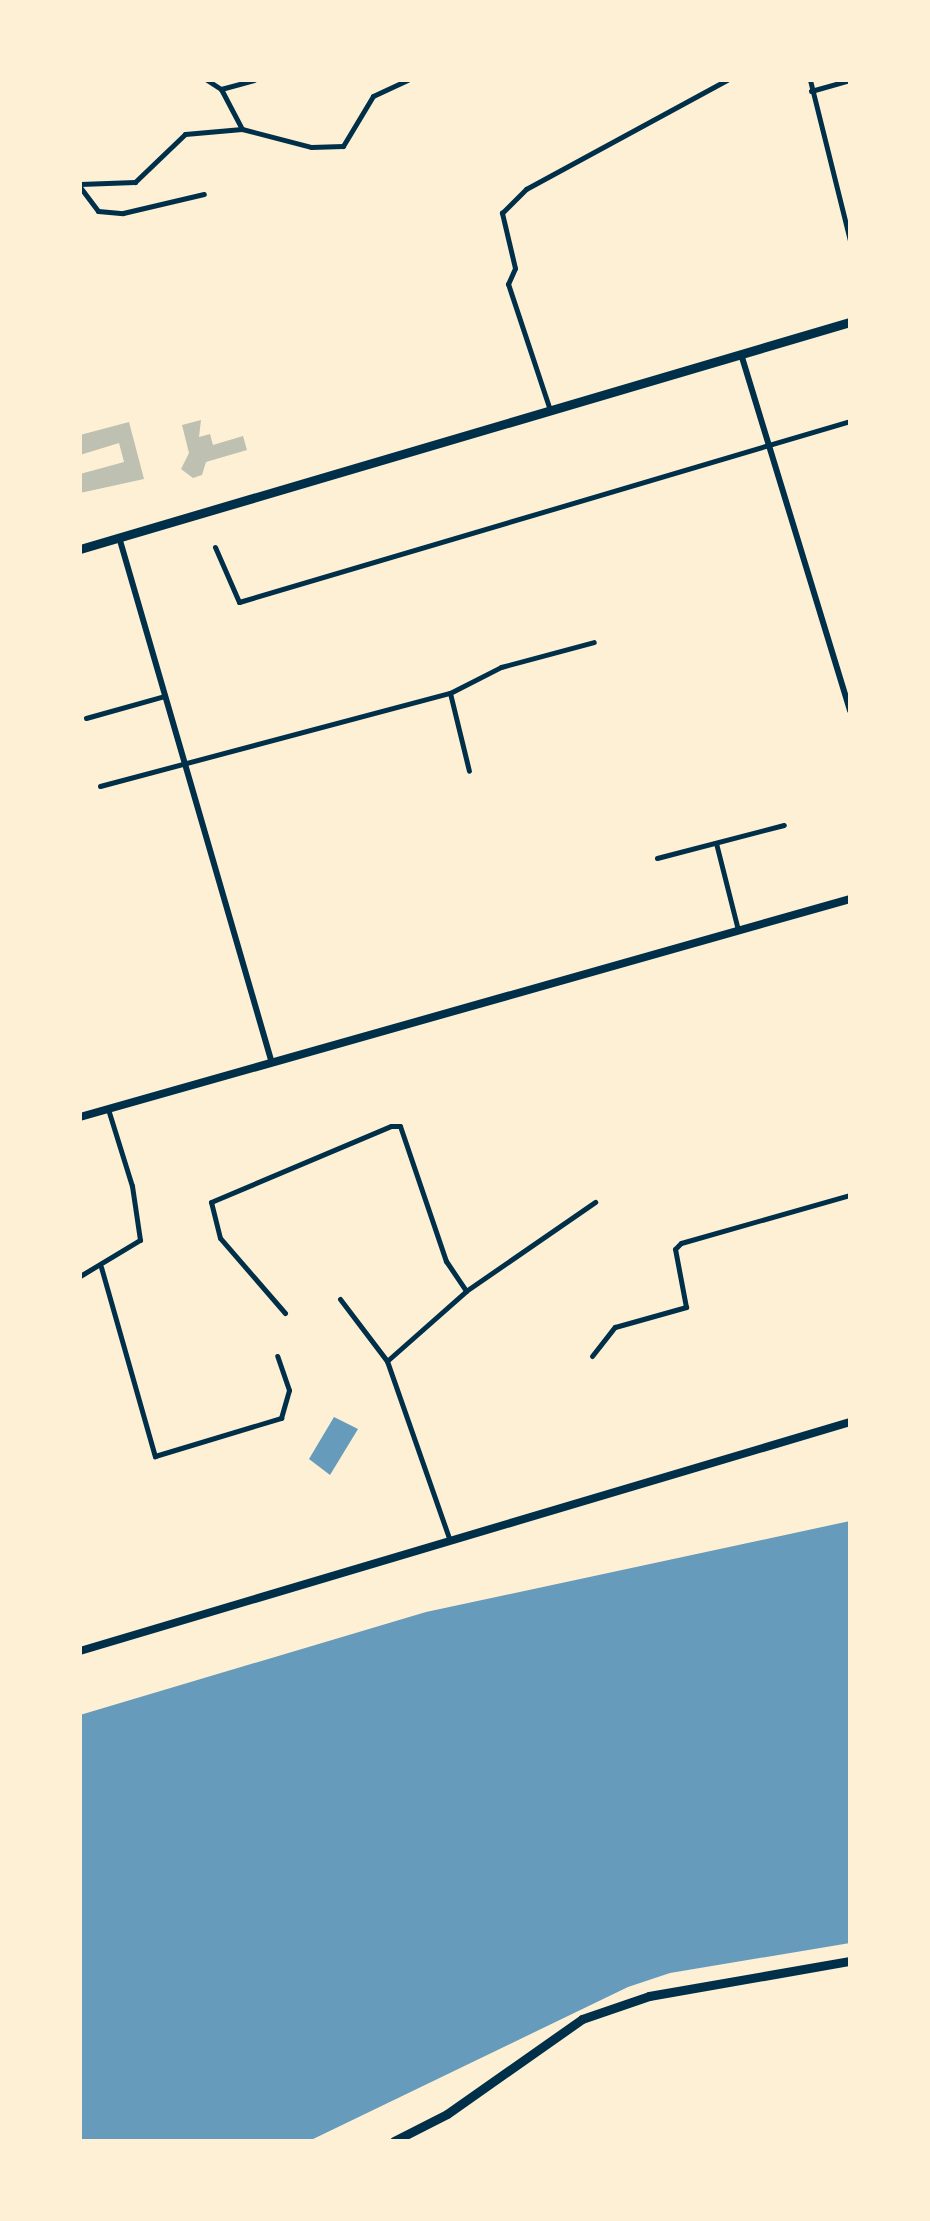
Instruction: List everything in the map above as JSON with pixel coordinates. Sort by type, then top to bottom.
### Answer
[{"type":"main road","points":[[80,549],[850,322]]},
{"type":"main road","points":[[80,1117],[850,899]]},
{"type":"main road","points":[[80,1651],[449,1538],[850,1422]]},
{"type":"main road","points":[[394,2141],[446,2114],[555,2035],[599,2013],[649,1996],[850,1961]]},
{"type":"street","points":[[206,80],[221,89],[242,129]]},
{"type":"street","points":[[221,89],[254,80]]},
{"type":"street","points":[[80,185],[134,182],[150,174],[185,134],[242,129],[310,147],[343,146],[373,96],[408,80]]},
{"type":"street","points":[[550,410],[508,284],[515,268],[502,213],[526,189],[727,80]]},
{"type":"street","points":[[810,80],[850,241]]},
{"type":"street","points":[[812,91],[850,80]]},
{"type":"street","points":[[80,185],[98,211],[123,213],[204,194]]},
{"type":"street","points":[[741,354],[850,711]]},
{"type":"street","points":[[215,547],[239,602],[850,421]]},
{"type":"street","points":[[119,537],[271,1060]]},
{"type":"street","points":[[100,786],[186,768],[450,694],[502,667],[594,642]]},
{"type":"street","points":[[450,694],[469,771]]},
{"type":"street","points":[[86,718],[165,696]]},
{"type":"street","points":[[658,858],[784,825]]},
{"type":"street","points":[[716,842],[738,930]]},
{"type":"street","points":[[80,1276],[140,1240],[132,1186],[108,1109]]},
{"type":"street","points":[[284,1313],[220,1238],[212,1202],[390,1126],[400,1126],[446,1261],[466,1290]]},
{"type":"street","points":[[592,1356],[616,1328],[686,1308],[675,1249],[680,1243],[850,1194]]},
{"type":"street","points":[[387,1362],[466,1290],[595,1202]]},
{"type":"street","points":[[102,1266],[155,1456],[281,1418],[289,1390],[276,1356]]},
{"type":"street","points":[[340,1299],[366,1341],[387,1362],[449,1538]]},
{"type":"water","points":[[334,1417],[358,1429],[330,1475],[309,1459]]},
{"type":"water","points":[[850,1521],[850,1943],[670,1973],[628,1987],[309,2141],[80,2141],[80,1715],[426,1612]]},
{"type":"building","points":[[201,420],[199,437],[210,434],[213,445],[243,436],[247,450],[206,462],[202,475],[193,478],[181,469],[189,453],[182,425]]},
{"type":"building","points":[[129,422],[144,479],[80,493],[80,474],[124,462],[119,443],[80,455],[80,435]]}]
